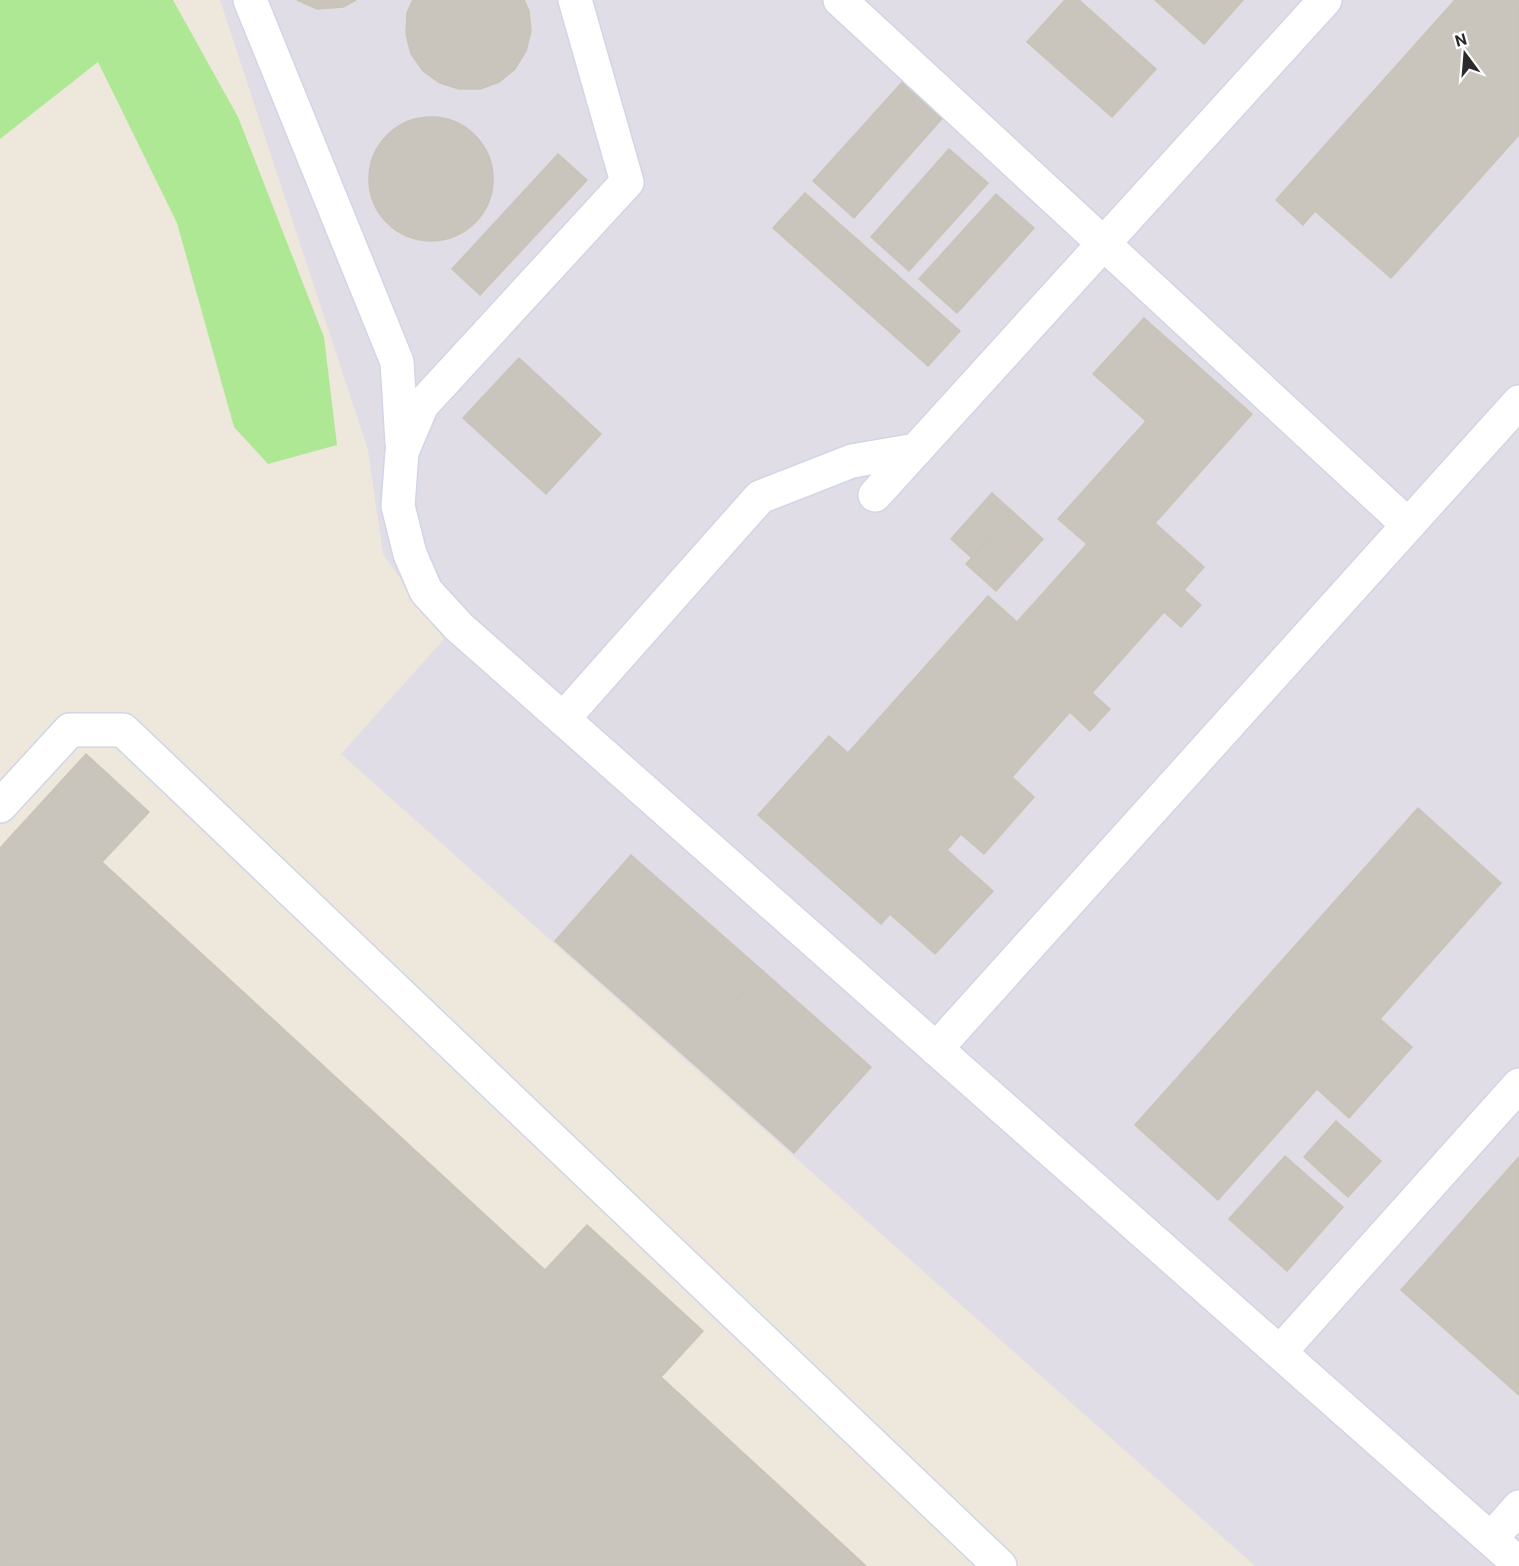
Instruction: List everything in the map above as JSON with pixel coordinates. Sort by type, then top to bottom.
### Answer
[{"type":"lane","points":[[250,0],[397,362],[402,452],[398,506],[410,554],[426,591],[459,627],[1519,1564]]},
{"type":"lane","points":[[402,452],[422,405],[627,182],[575,0]]},
{"type":"lane","points":[[840,0],[1408,525]]},
{"type":"lane","points":[[875,495],[1324,0]]},
{"type":"lane","points":[[936,1048],[1519,402]]},
{"type":"lane","points":[[563,719],[760,497],[852,461],[916,450]]},
{"type":"lane","points":[[0,806],[70,730],[123,730],[1000,1566]]},
{"type":"lane","points":[[1280,1353],[1519,1085]]},
{"type":"lane","points":[[1491,1539],[1519,1507]]},
{"type":"shaded area","points":[[220,0],[1519,0],[1519,1566],[1255,1566],[341,754],[444,639],[383,554],[368,450]]},
{"type":"green space","points":[[0,0],[173,0],[238,117],[324,337],[337,445],[268,464],[234,427],[177,223],[98,62],[0,139]]},
{"type":"building","points":[[297,0],[356,0],[343,7],[317,9]]},
{"type":"building","points":[[413,0],[524,0],[529,11],[531,31],[526,51],[515,69],[499,82],[480,89],[459,89],[440,83],[423,71],[411,54],[406,34],[407,13]]},
{"type":"building","points":[[1065,0],[1079,0],[1156,69],[1112,117],[1027,42]]},
{"type":"building","points":[[1155,0],[1243,0],[1204,44]]},
{"type":"building","points":[[1455,0],[1519,0],[1519,135],[1391,278],[1315,211],[1303,225],[1276,200]]},
{"type":"building","points":[[906,78],[946,114],[854,218],[813,181]]},
{"type":"building","points":[[431,117],[455,122],[475,135],[488,155],[493,179],[488,203],[475,223],[455,236],[431,241],[407,236],[387,223],[374,203],[369,179],[374,155],[387,135],[407,122]]},
{"type":"building","points":[[949,149],[988,183],[909,271],[871,237]]},
{"type":"building","points":[[558,154],[587,180],[480,295],[452,269]]},
{"type":"building","points":[[805,193],[960,331],[928,366],[773,228]]},
{"type":"building","points":[[996,194],[1034,228],[957,313],[919,279]]},
{"type":"building","points":[[1144,318],[1252,414],[1155,523],[1204,567],[1184,590],[1201,605],[1181,627],[1164,612],[1092,693],[1110,709],[1090,731],[1070,712],[1012,777],[1034,797],[984,854],[961,834],[947,850],[993,891],[935,954],[890,914],[881,924],[758,815],[829,736],[848,753],[988,596],[1017,622],[1087,544],[1058,519],[1146,421],[1093,374]]},
{"type":"building","points":[[519,358],[601,434],[546,494],[463,418]]},
{"type":"building","points":[[992,493],[1013,512],[972,558],[951,539]]},
{"type":"building","points":[[1013,512],[1043,539],[996,591],[966,564]]},
{"type":"building","points":[[86,754],[149,812],[102,862],[545,1270],[587,1225],[703,1331],[661,1377],[866,1566],[0,1566],[0,848]]},
{"type":"building","points":[[1418,808],[1501,883],[1380,1019],[1412,1047],[1349,1118],[1317,1089],[1218,1200],[1135,1125]]},
{"type":"building","points":[[631,855],[763,971],[686,1057],[555,941]]},
{"type":"building","points":[[763,971],[871,1067],[794,1153],[686,1057]]},
{"type":"building","points":[[1336,1121],[1381,1161],[1348,1197],[1304,1157]]},
{"type":"building","points":[[1285,1156],[1343,1207],[1287,1271],[1229,1219]]},
{"type":"building","points":[[1519,1157],[1519,1395],[1401,1290]]}]
